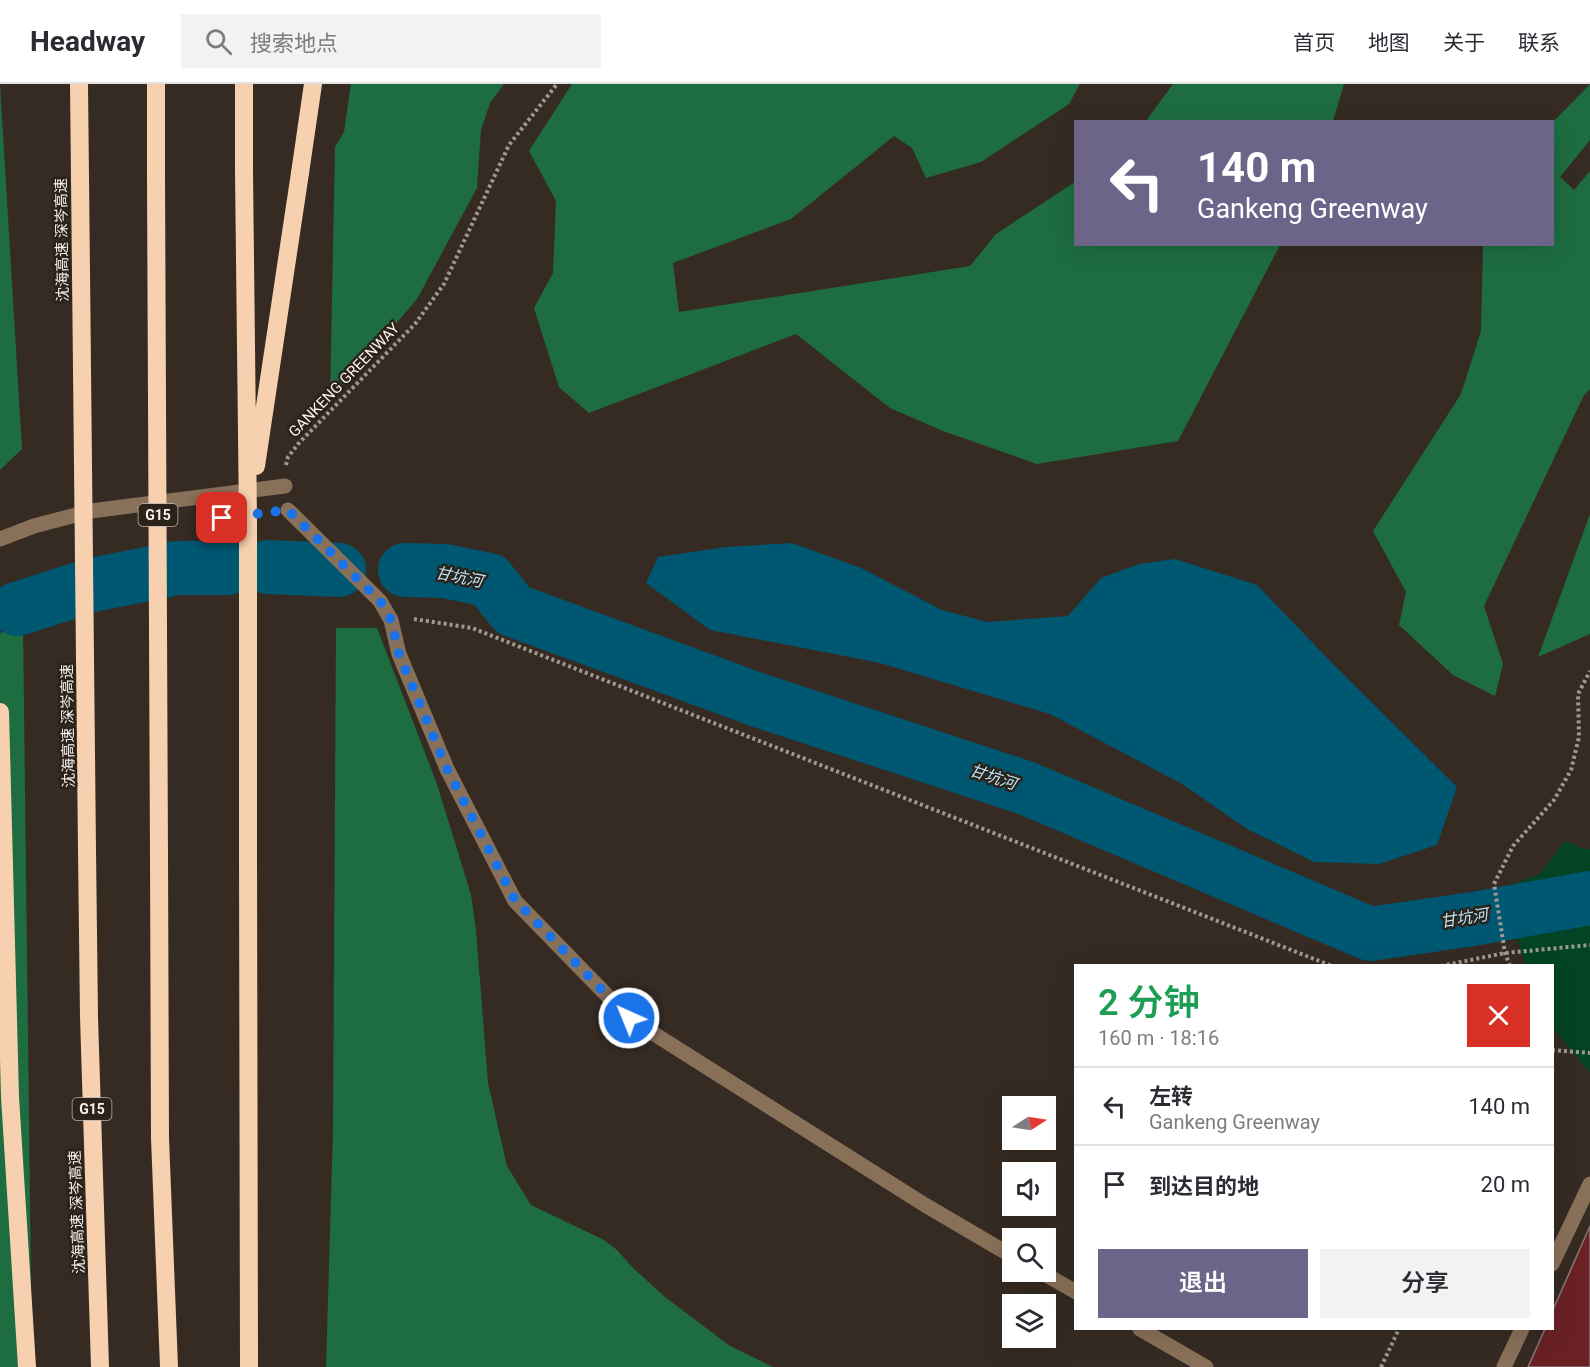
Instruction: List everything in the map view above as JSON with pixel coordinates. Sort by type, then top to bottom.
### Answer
[{"type":"highway","name":"沈海高速 深岑高速","points":[[79,84],[89,1017],[100,1367]]},
{"type":"highway","name":"G15","points":[[156,84],[160,1138],[169,1367]]},
{"type":"highway","points":[[244,84],[248,521],[249,1367]]},
{"type":"highway","points":[[248,521],[313,84]]},
{"type":"highway","points":[[0,712],[10,1097],[27,1367]]},
{"type":"lane","points":[[0,539],[34,526],[91,511],[285,486]]},
{"type":"lane","points":[[288,510],[380,601],[391,620],[399,654],[447,769],[515,900],[629,1018],[925,1205],[1002,1250]]},
{"type":"lane","points":[[1554,1260],[1590,1184]]},
{"type":"lane","points":[[1056,1281],[1074,1291]]},
{"type":"lane","points":[[1142,1330],[1206,1367]]},
{"type":"lane","points":[[1504,1367],[1522,1330]]},
{"type":"path","name":"GANKENG GREENWAY","points":[[285,486],[284,473],[288,457],[298,444],[415,324],[444,284],[508,145],[557,84]]},
{"type":"path","points":[[391,620],[416,619],[472,628],[1327,964]]},
{"type":"path","points":[[1509,964],[1505,953],[1494,884],[1513,846],[1554,800],[1571,770],[1579,737],[1578,694],[1590,671]]},
{"type":"path","points":[[1466,964],[1505,953],[1590,945]]},
{"type":"path","points":[[1554,1050],[1590,1053]]},
{"type":"path","points":[[1381,1367],[1399,1330]]},
{"type":"green space","points":[[0,84],[22,449],[0,470]]},
{"type":"green space","points":[[351,84],[504,84],[490,103],[481,130],[477,188],[417,299],[330,401],[335,147],[344,132]]},
{"type":"green space","points":[[572,84],[1080,84],[1069,104],[981,162],[926,178],[912,148],[894,136],[791,219],[673,263],[679,312],[970,266],[996,234],[1074,183],[1074,246],[1279,246],[1178,441],[1037,464],[943,431],[890,408],[796,334],[589,413],[559,387],[534,308],[553,273],[556,201],[529,151]]},
{"type":"green space","points":[[1173,84],[1344,84],[1333,120],[1147,120]]},
{"type":"green space","points":[[1590,84],[1590,140],[1560,177],[1574,190],[1590,171],[1590,389],[1584,395],[1484,606],[1503,664],[1495,696],[1453,675],[1399,625],[1406,592],[1373,531],[1461,394],[1481,331],[1483,246],[1554,246],[1554,121]]},
{"type":"green space","points":[[1590,514],[1590,634],[1538,657]]},
{"type":"green space","points":[[23,625],[32,1367],[0,1367],[0,633]]},
{"type":"green space","points":[[336,628],[377,628],[437,784],[471,895],[476,930],[488,1083],[507,1166],[531,1205],[604,1240],[665,1297],[730,1346],[773,1367],[326,1367],[333,1131]]},
{"type":"green space","points":[[1565,841],[1584,849],[1590,849],[1590,1073],[1554,1029],[1554,964],[1525,964],[1508,913],[1515,884],[1541,873]]},
{"type":"water","points":[[792,543],[861,568],[942,610],[987,622],[1068,616],[1101,578],[1139,564],[1175,559],[1257,585],[1457,787],[1437,845],[1379,864],[1314,862],[1247,829],[1182,784],[1050,714],[880,663],[710,630],[646,583],[658,557],[726,547]]},
{"type":"building","points":[[1590,1226],[1590,1367],[1528,1367],[1545,1330],[1554,1330],[1554,1307]]},
{"type":"waterway","name":"甘坑河","points":[[268,567],[339,570]]},
{"type":"waterway","name":"甘坑河","points":[[17,609],[92,585],[177,568],[228,568]]},
{"type":"waterway","name":"甘坑河","points":[[405,570],[445,571],[489,580],[513,610],[758,700],[1026,788],[1370,934],[1473,919],[1590,898]]},
{"type":"route","points":[[222,518],[288,510],[380,601],[391,620],[399,654],[447,769],[515,900],[629,1018]]}]
